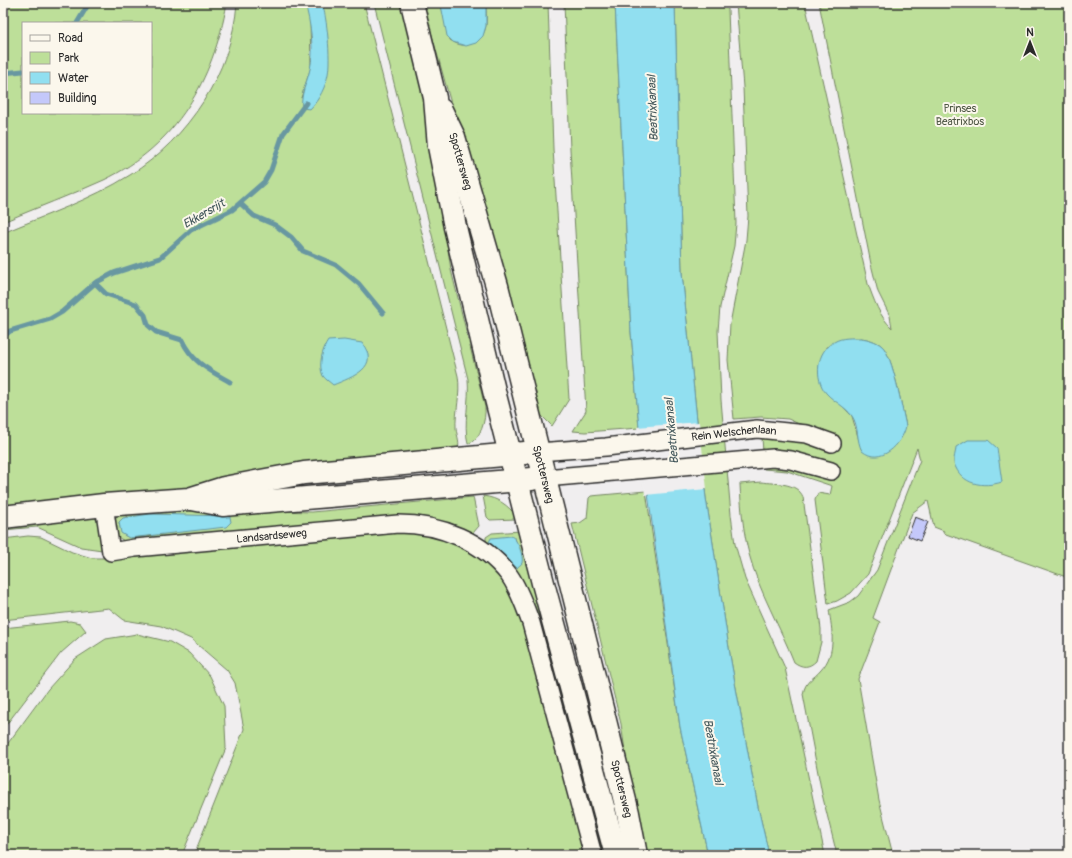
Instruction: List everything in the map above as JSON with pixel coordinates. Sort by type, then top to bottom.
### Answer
[{"type":"main road","name":"Spottersweg","points":[[412,3],[435,98],[439,146],[455,227],[517,480],[616,855]]},
{"type":"main road","name":"Spottersweg","points":[[435,98],[454,137],[497,286],[628,813],[636,855]]},
{"type":"main road","points":[[3,517],[104,505],[189,499],[224,488],[304,473],[538,452]]},
{"type":"main road","points":[[189,499],[223,505],[545,478]]},
{"type":"street","name":"Rein Welschenlaan","points":[[538,452],[588,448],[757,429],[807,434],[832,443]]},
{"type":"street","points":[[545,478],[773,458],[791,460],[832,471]]},
{"type":"street","name":"Landsardseweg","points":[[104,505],[111,552],[135,548],[398,524],[450,531],[496,561],[509,576],[522,598],[531,623],[594,855]]},
{"type":"green space","points":[[3,3],[227,3],[221,31],[201,84],[188,107],[171,129],[152,148],[130,166],[79,191],[3,222]]},
{"type":"green space","points":[[237,3],[305,3],[310,19],[311,67],[301,98],[328,41],[322,3],[364,3],[458,376],[459,389],[456,429],[459,443],[458,448],[457,450],[304,467],[188,488],[3,509],[3,233],[84,200],[115,184],[151,160],[170,143],[188,123],[216,78],[226,54],[233,29]]},
{"type":"green space","points":[[374,3],[402,3],[427,105],[451,270],[485,407],[485,418],[482,428],[473,442],[468,444],[466,420],[468,379]]},
{"type":"green space","points":[[423,3],[438,3],[441,5],[450,40],[457,44],[465,45],[471,44],[477,40],[484,32],[486,27],[486,3],[548,3],[553,149],[569,399],[552,426],[542,416],[535,405]]},
{"type":"green space","points":[[564,3],[615,3],[631,332],[639,428],[585,432],[573,431],[586,411],[570,149]]},
{"type":"green space","points":[[675,3],[727,3],[736,223],[734,246],[720,307],[718,331],[721,400],[731,515],[735,544],[745,579],[785,668],[825,855],[769,855],[758,807],[731,661],[706,498],[682,273]]},
{"type":"green space","name":"Prinses Beatrixbos","points":[[736,3],[805,3],[868,284],[880,313],[892,328],[890,316],[878,292],[871,264],[819,3],[1069,3],[1069,578],[943,533],[944,531],[934,527],[928,501],[912,513],[873,618],[880,622],[858,679],[879,800],[893,855],[837,855],[822,794],[803,694],[808,682],[821,670],[829,656],[832,633],[829,610],[850,602],[858,596],[877,570],[920,460],[917,448],[868,574],[851,593],[828,604],[815,500],[818,493],[830,495],[832,486],[787,471],[764,469],[762,437],[835,440],[788,419],[761,417],[734,419],[728,360],[730,324],[746,240],[748,216],[743,87]],"holes":[[[861,338],[872,340],[882,346],[886,352],[890,360],[900,396],[906,426],[862,451],[852,416],[821,384],[819,365],[826,347]]]},
{"type":"green space","points":[[761,482],[791,486],[800,492],[803,497],[821,629],[821,642],[816,661],[808,666],[803,666],[794,662],[758,582],[749,554],[745,537],[740,484]]},
{"type":"green space","points":[[646,491],[680,727],[708,855],[641,855],[621,724],[572,524],[580,523],[587,518],[589,498],[591,496]]},
{"type":"green space","points":[[483,496],[493,498],[502,503],[514,513],[517,517],[516,519],[490,520],[487,517]]},
{"type":"green space","points":[[473,497],[479,526],[473,533],[433,519],[126,542],[116,536],[114,520],[120,512],[158,508],[312,512]],"holes":[[[127,516],[149,535],[133,537],[125,536],[120,529],[119,522]]]},
{"type":"green space","points":[[93,516],[99,523],[102,550],[81,547],[37,527],[3,530],[3,525]]},
{"type":"green space","points":[[394,531],[441,536],[480,555],[496,571],[510,590],[519,609],[586,855],[194,855],[244,729],[235,683],[227,670],[191,639],[161,626],[124,620],[109,608],[3,620],[3,539],[28,536],[41,537],[72,552],[92,558],[103,558]]},
{"type":"green space","points":[[521,531],[611,855],[600,855],[537,621],[486,540],[486,537],[492,533]],"holes":[[[515,538],[522,561],[514,566],[489,542]]]},
{"type":"green space","points":[[70,621],[80,623],[86,631],[61,653],[3,729],[3,628]]},
{"type":"green space","points":[[137,634],[170,642],[189,653],[210,676],[224,706],[226,748],[182,855],[3,855],[3,750],[48,689],[75,659],[106,639]]},
{"type":"water","points":[[305,3],[322,3],[329,49],[329,67],[326,83],[322,93],[310,109],[302,108],[303,93],[310,69],[312,53],[309,18]]},
{"type":"water","points":[[438,3],[486,3],[486,26],[483,36],[476,43],[466,46],[453,42],[447,36],[441,5]]},
{"type":"water","name":"Beatrixkanaal","points":[[615,3],[675,3],[682,273],[698,430],[706,498],[731,661],[758,807],[769,855],[708,855],[680,727],[639,428],[631,332]]},
{"type":"water","points":[[861,338],[877,343],[882,346],[886,352],[890,360],[900,396],[906,426],[900,440],[883,455],[869,455],[862,451],[857,429],[852,416],[846,409],[826,393],[820,380],[820,358],[828,346],[840,339]]},
{"type":"water","points":[[344,340],[362,343],[367,351],[368,359],[366,365],[356,375],[333,385],[323,376],[321,367],[322,353],[328,341]]},
{"type":"water","points":[[968,440],[988,440],[997,448],[1002,482],[987,485],[974,483],[967,480],[957,470],[954,463],[956,447]]},
{"type":"water","points":[[150,514],[225,516],[230,517],[231,522],[226,527],[129,538],[121,533],[119,522],[123,518]]},
{"type":"water","points":[[511,536],[516,540],[522,556],[522,563],[517,568],[489,542],[491,538]]},
{"type":"pier","points":[[699,422],[707,489],[645,495],[637,427]]},
{"type":"building","points":[[915,517],[928,522],[920,541],[908,536]]},
{"type":"waterway","name":"Ekkersrijt","points":[[78,22],[89,3]]},
{"type":"waterway","name":"Ekkersrijt","points":[[3,73],[22,71]]},
{"type":"waterway","name":"Ekkersrijt","points":[[3,337],[10,331],[50,319],[62,312],[95,283],[114,273],[160,258],[191,230],[232,210],[264,182],[271,170],[283,134],[306,103]]},
{"type":"waterway","points":[[241,204],[254,216],[275,225],[291,237],[303,251],[336,265],[359,284],[383,313]]},
{"type":"waterway","points":[[95,283],[106,294],[136,304],[145,315],[148,325],[156,332],[182,340],[186,348],[196,360],[230,382]]}]
